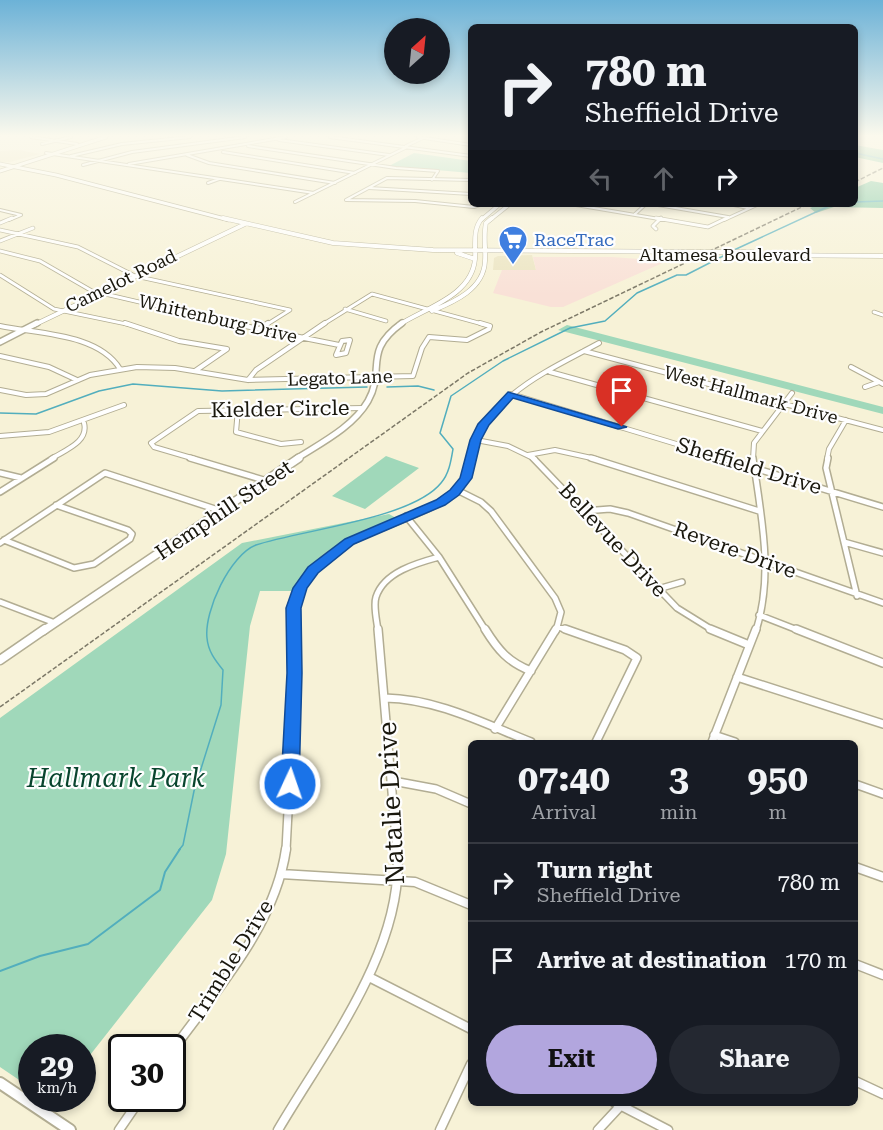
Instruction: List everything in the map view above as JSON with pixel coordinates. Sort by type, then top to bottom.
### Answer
[{"type":"main road","points":[[97,190],[239,227],[337,248],[400,253],[475,254]]},
{"type":"main road","name":"Altamesa Boulevard","points":[[112,190],[245,224],[348,245],[475,254],[485,252],[883,254]]},
{"type":"main road","points":[[134,200],[142,198]]},
{"type":"main road","points":[[496,207],[481,218],[475,227],[473,272],[466,282],[476,284],[480,279],[485,260],[484,228],[489,219],[506,207]]},
{"type":"main road","points":[[481,218],[489,219]]},
{"type":"main road","name":"Camelot Road","points":[[0,342],[61,310],[245,224]]},
{"type":"main road","points":[[485,244],[504,252]]},
{"type":"main road","points":[[485,260],[504,252]]},
{"type":"main road","name":"Altamesa Boulevard","points":[[562,252],[695,255],[883,254]]},
{"type":"main road","name":"Hemphill Street","points":[[432,309],[466,282]]},
{"type":"main road","name":"Hemphill Street","points":[[0,660],[268,481],[347,425],[363,408],[372,390],[375,358],[381,344],[402,324],[465,294],[476,284]]},
{"type":"main road","points":[[0,1083],[70,1130]]},
{"type":"street","points":[[294,190],[314,193]]},
{"type":"street","points":[[295,202],[321,190]]},
{"type":"street","points":[[364,190],[346,200],[415,201],[468,206]]},
{"type":"street","points":[[397,190],[468,194]]},
{"type":"street","points":[[590,207],[708,227],[748,208]]},
{"type":"street","points":[[635,214],[643,207]]},
{"type":"street","points":[[670,207],[729,217]]},
{"type":"street","points":[[743,207],[748,208]]},
{"type":"street","points":[[0,210],[21,215],[0,223]]},
{"type":"street","points":[[656,229],[652,226],[661,218]]},
{"type":"street","points":[[0,241],[33,228]]},
{"type":"street","points":[[0,230],[78,247],[133,276],[290,310],[261,328]]},
{"type":"street","name":"Whittenburg Drive","points":[[0,250],[40,261],[87,289],[98,293],[339,345]]},
{"type":"street","points":[[0,275],[36,300],[61,310],[128,324],[179,341],[226,348],[227,351],[194,372]]},
{"type":"street","points":[[248,380],[256,370],[345,309],[372,294],[432,309]]},
{"type":"street","points":[[345,309],[386,321]]},
{"type":"street","name":"Legato Lane","points":[[0,390],[26,395],[43,394],[77,380],[120,369],[152,366],[248,380],[413,376],[416,373],[416,358],[429,337],[467,340],[489,329],[490,326],[432,309]]},
{"type":"street","points":[[874,312],[883,315]]},
{"type":"street","points":[[0,326],[106,351],[117,359],[120,369]]},
{"type":"street","name":"Whittenburg Drive","points":[[350,340],[346,353],[342,356],[336,355],[339,345],[342,341],[350,340]]},
{"type":"street","points":[[495,729],[558,627],[561,612],[555,598],[486,506],[457,490],[466,478],[476,440],[484,424],[511,394],[599,343]]},
{"type":"street","name":"West Hallmark Drive","points":[[584,351],[883,430]]},
{"type":"street","points":[[0,356],[49,367],[77,380]]},
{"type":"street","points":[[851,367],[881,383]]},
{"type":"street","points":[[549,371],[762,431]]},
{"type":"street","points":[[865,387],[881,383]]},
{"type":"street","points":[[713,739],[749,645],[765,591],[765,561],[754,466],[754,443],[792,393]]},
{"type":"street","name":"Sheffield Drive","points":[[511,394],[883,507]]},
{"type":"street","points":[[0,436],[48,432],[84,423],[124,405]]},
{"type":"street","name":"Kielder Circle","points":[[268,481],[154,447],[151,443],[198,411],[363,408]]},
{"type":"street","points":[[238,410],[236,432],[281,444],[301,442]]},
{"type":"street","points":[[846,420],[826,460],[831,491],[857,596]]},
{"type":"street","points":[[0,492],[83,439],[86,430],[84,423]]},
{"type":"street","name":"Bellevue Drive","points":[[476,440],[508,446],[528,455],[540,464],[658,589],[693,621],[749,645]]},
{"type":"street","points":[[528,455],[555,450],[573,452],[759,511]]},
{"type":"street","points":[[0,473],[21,478]]},
{"type":"street","points":[[2,542],[105,473],[222,512]]},
{"type":"street","name":"Trimble Drive","points":[[184,1034],[254,933],[270,903],[281,874],[288,828],[295,673],[293,608],[305,579],[333,552],[350,542],[441,502],[457,490]]},
{"type":"street","points":[[2,542],[74,568],[94,564],[130,539],[132,534],[56,505]]},
{"type":"street","name":"Revere Drive","points":[[584,511],[610,509],[628,513],[857,596],[883,603]]},
{"type":"street","points":[[406,516],[439,557],[501,654],[515,665],[531,670]]},
{"type":"street","points":[[844,542],[883,553]]},
{"type":"street","name":"Natalie Drive","points":[[278,1130],[369,977],[388,932],[398,879],[393,781],[375,599],[382,586],[393,575],[414,564],[439,557]]},
{"type":"street","points":[[658,589],[682,582]]},
{"type":"street","points":[[0,602],[56,624]]},
{"type":"street","points":[[759,615],[883,663]]},
{"type":"street","points":[[558,627],[625,650],[637,658],[597,740]]},
{"type":"street","points":[[737,677],[883,724]]},
{"type":"street","points":[[386,698],[400,697],[424,701],[525,740]]},
{"type":"street","points":[[393,781],[436,789],[468,803]]},
{"type":"street","points":[[858,785],[883,794]]},
{"type":"street","points":[[858,868],[883,877]]},
{"type":"street","points":[[281,874],[398,879],[430,887],[468,904]]},
{"type":"street","points":[[858,965],[883,975]]},
{"type":"street","points":[[369,977],[468,1027]]},
{"type":"street","points":[[440,1130],[468,1070]]},
{"type":"street","points":[[858,1082],[883,1094]]},
{"type":"street","points":[[598,1130],[618,1106]]},
{"type":"street","points":[[624,1106],[668,1130]]},
{"type":"street","points":[[119,1130],[131,1112]]},
{"type":"shaded area","points":[[532,255],[536,270],[493,270],[494,258],[498,256]]},
{"type":"shaded area","points":[[533,257],[612,257],[667,261],[563,307],[551,307],[493,293],[502,270],[536,270]]},
{"type":"green space","points":[[858,190],[883,190],[883,208],[834,207],[858,207]]},
{"type":"green space","points":[[812,207],[834,207],[816,213],[810,208]]},
{"type":"green space","points":[[567,325],[883,407],[883,414],[558,330]]},
{"type":"green space","points":[[386,456],[419,468],[365,509],[332,496]]},
{"type":"green space","name":"Hallmark Park","points":[[389,514],[396,518],[339,546],[315,565],[294,591],[260,591],[250,626],[226,854],[212,900],[96,1047],[96,1034],[18,1034],[18,1079],[0,1067],[0,718],[242,543]]},
{"type":"waterway","points":[[858,202],[883,201]]},
{"type":"waterway","points":[[734,250],[827,207]]},
{"type":"waterway","points":[[179,850],[183,845],[194,791],[221,705],[223,670],[209,647],[207,627],[214,599],[237,560],[256,545],[382,514],[406,506],[427,495],[444,479],[450,463],[453,449],[440,433],[451,396],[503,361],[570,328],[605,321],[637,293],[677,275],[686,275],[727,254]]},
{"type":"waterway","points":[[0,413],[36,414],[99,391],[133,384],[222,391],[367,387]]},
{"type":"waterway","points":[[387,387],[418,386],[434,390]]},
{"type":"waterway","points":[[0,971],[40,956],[88,944],[160,890],[165,872],[180,849]]},
{"type":"railway","points":[[0,707],[468,373],[541,332],[802,207]]},
{"type":"place","name":"RaceTrac","points":[[513,266]]},
{"type":"route","points":[[290,784],[295,673],[293,608],[300,588],[313,570],[333,552],[350,542],[441,502],[454,493],[466,478],[476,440],[484,424],[511,394],[622,427]]}]
